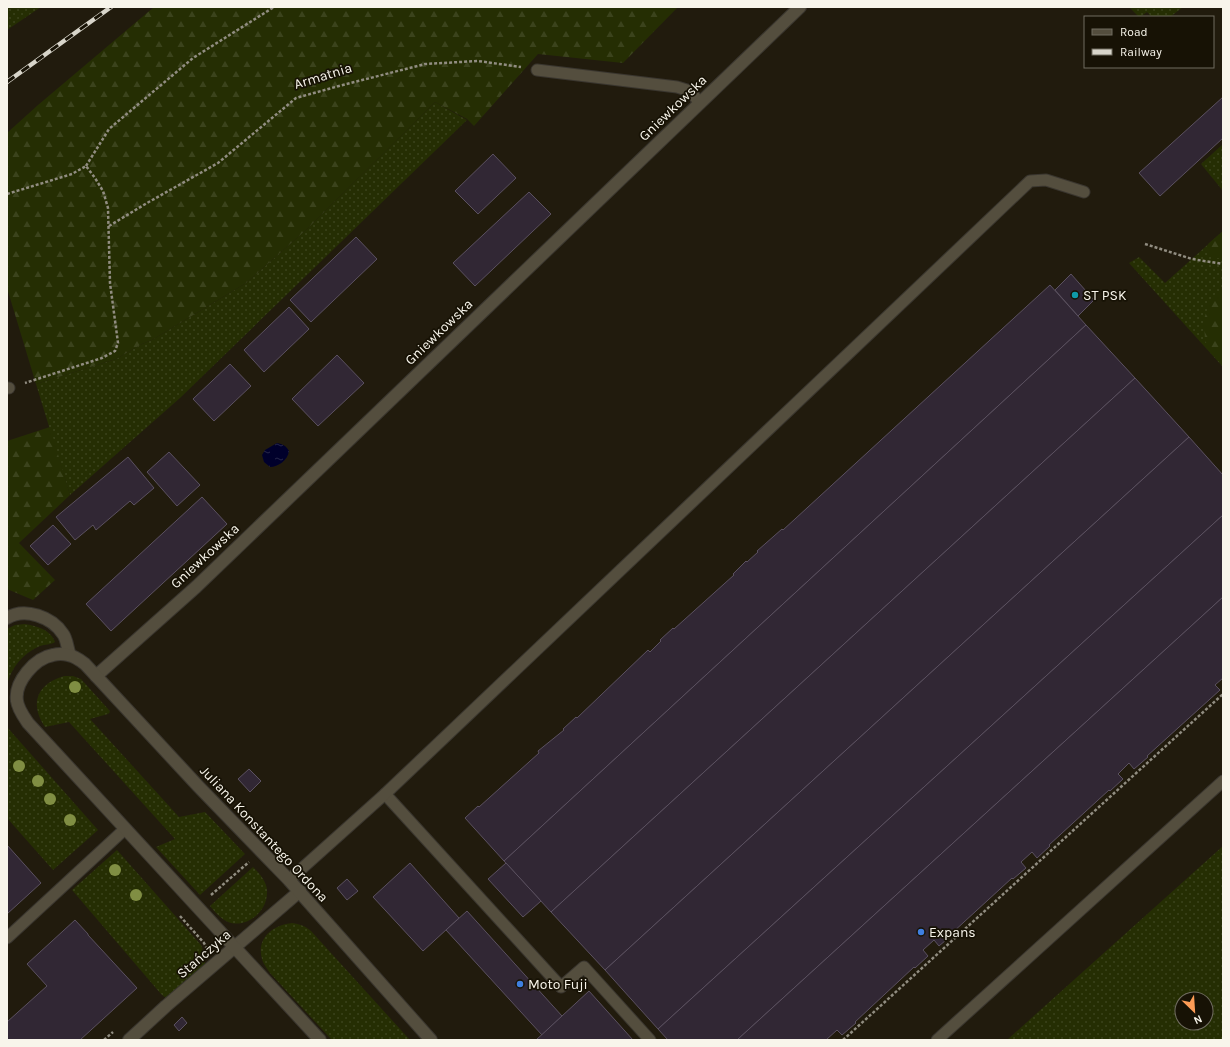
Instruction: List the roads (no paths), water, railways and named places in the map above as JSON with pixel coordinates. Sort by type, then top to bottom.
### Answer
[{"type":"street","name":"Gniewkowska","points":[[96,676],[196,587],[800,7]]},
{"type":"street","points":[[7,618],[10,616],[28,613],[51,622],[63,634],[70,655],[52,655],[29,669],[22,678],[12,698],[28,723],[320,1040]]},
{"type":"street","name":"Juliana Konstantego Ordona","points":[[70,655],[85,664],[198,786],[300,891],[431,1040]]},
{"type":"street","name":"Stańczyka","points":[[129,1040],[166,1006],[300,891]]},
{"type":"lane","points":[[537,70],[677,87],[690,91],[700,103]]},
{"type":"lane","points":[[289,880],[384,794],[1030,181],[1046,180],[1084,192]]},
{"type":"lane","points":[[937,1040],[1223,781]]},
{"type":"lane","points":[[384,794],[561,987],[584,967],[650,1040]]},
{"type":"lane","points":[[7,938],[125,829]]},
{"type":"water","points":[[277,443],[283,445],[289,451],[287,457],[282,462],[276,466],[270,467],[264,462],[262,455],[265,450]]},
{"type":"railway","points":[[7,82],[111,7]]},
{"type":"place","name":"ST PSK","points":[[1075,295]]},
{"type":"place","name":"Expans","points":[[921,932]]},
{"type":"place","name":"Moto Fuji","points":[[520,984]]}]
